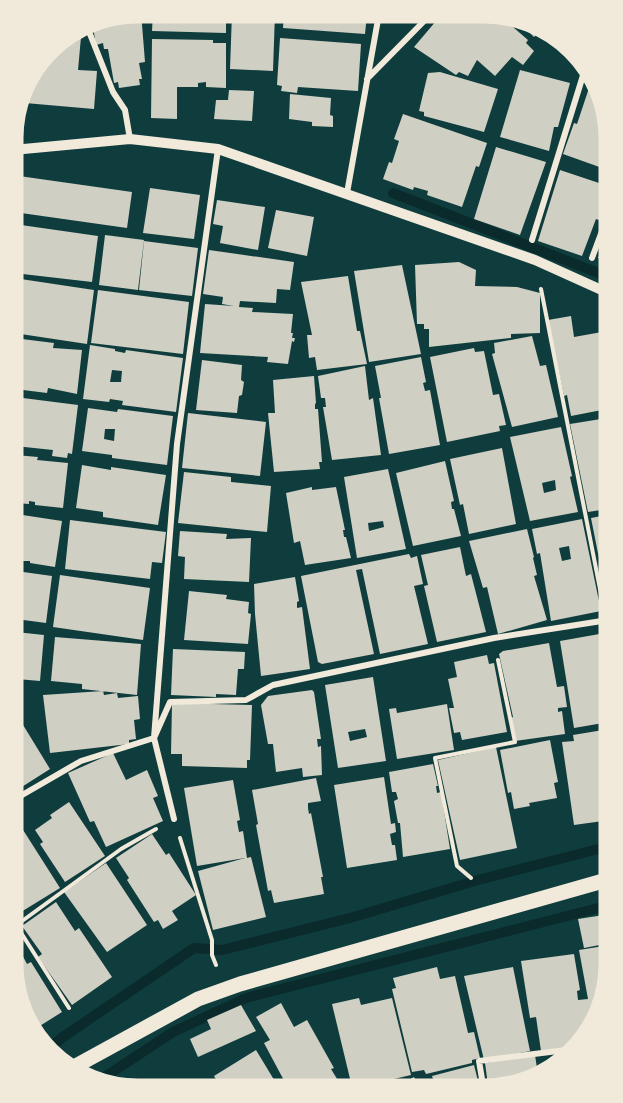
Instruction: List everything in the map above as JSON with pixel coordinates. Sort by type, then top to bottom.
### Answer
[{"type":"main road","points":[[79,1064],[198,999],[240,984],[600,882]]},
{"type":"street","points":[[347,193],[378,22]]},
{"type":"street","points":[[367,79],[423,22]]},
{"type":"street","points":[[90,33],[113,92],[125,110],[130,139]]},
{"type":"street","points":[[532,240],[583,77]]},
{"type":"street","points":[[22,149],[130,139],[218,148],[535,260],[600,289]]},
{"type":"street","points":[[174,819],[154,738],[177,444],[218,148]]},
{"type":"street","points":[[592,258],[600,236]]},
{"type":"street","points":[[22,795],[81,761],[154,738],[170,702],[246,700],[273,684],[494,638],[600,621]]},
{"type":"street","points":[[482,1080],[480,1061],[563,1050]]},
{"type":"path","points":[[535,260],[600,585]]},
{"type":"path","points":[[471,878],[457,866],[435,758],[515,742],[494,638]]},
{"type":"path","points":[[22,923],[121,849],[174,819],[212,940],[212,955]]},
{"type":"path","points":[[22,932],[69,1008]]},
{"type":"building","points":[[142,22],[145,62],[139,63],[142,79],[139,79],[140,85],[119,88],[118,82],[114,83],[108,49],[104,49],[103,43],[96,45],[94,31],[123,23]]},
{"type":"building","points":[[152,22],[226,22],[226,33],[152,31]]},
{"type":"building","points":[[232,22],[275,22],[273,71],[230,69]]},
{"type":"building","points":[[283,22],[366,22],[365,34],[283,28]]},
{"type":"building","points":[[435,22],[485,22],[512,26],[528,40],[526,43],[534,51],[523,65],[512,57],[495,76],[477,60],[468,76],[459,72],[456,75],[414,47]]},
{"type":"building","points":[[81,38],[78,70],[97,71],[94,109],[28,103],[31,94],[46,68],[62,51]]},
{"type":"building","points":[[280,38],[361,44],[358,91],[298,87],[297,93],[281,91],[282,86],[277,85]]},
{"type":"building","points":[[152,39],[213,40],[213,43],[226,43],[226,88],[206,87],[206,82],[198,83],[198,87],[177,87],[177,119],[151,118]]},
{"type":"building","points":[[520,70],[570,83],[558,127],[554,127],[549,151],[500,137]]},
{"type":"building","points":[[440,72],[498,89],[484,132],[424,116],[424,112],[419,111],[428,73]]},
{"type":"building","points":[[589,87],[598,116],[600,167],[563,154],[574,123],[577,124]]},
{"type":"building","points":[[229,90],[254,91],[252,121],[214,119],[216,100],[228,100]]},
{"type":"building","points":[[290,94],[331,98],[330,115],[333,116],[333,127],[312,126],[312,122],[289,119]]},
{"type":"building","points":[[403,114],[487,143],[479,167],[476,166],[462,207],[427,195],[428,191],[414,187],[413,190],[383,179],[389,162],[392,163],[399,141],[394,139]]},
{"type":"building","points":[[496,147],[546,162],[520,235],[474,219]]},
{"type":"building","points":[[560,170],[600,183],[600,220],[596,219],[582,256],[538,241]]},
{"type":"building","points":[[22,176],[132,192],[127,228],[22,213]]},
{"type":"building","points":[[150,188],[200,195],[194,239],[143,233]]},
{"type":"building","points":[[217,200],[265,207],[258,250],[220,243],[223,226],[213,224]]},
{"type":"building","points":[[276,210],[314,217],[307,256],[268,248]]},
{"type":"building","points":[[22,225],[98,236],[92,282],[22,274]]},
{"type":"building","points":[[105,235],[144,240],[138,290],[99,285]]},
{"type":"building","points":[[144,241],[198,248],[192,296],[139,290]]},
{"type":"building","points":[[209,250],[294,262],[290,290],[277,289],[276,303],[240,301],[239,307],[253,308],[252,312],[293,314],[291,333],[293,333],[292,338],[295,338],[294,342],[292,341],[288,364],[267,362],[268,357],[200,353],[205,304],[234,306],[222,304],[223,297],[203,294]]},
{"type":"building","points":[[459,262],[476,270],[475,286],[517,287],[540,293],[540,333],[511,334],[511,338],[429,347],[429,329],[424,329],[424,324],[417,324],[415,265]]},
{"type":"building","points":[[402,265],[421,354],[369,362],[354,271]]},
{"type":"building","points":[[348,276],[357,331],[360,331],[367,364],[317,370],[315,357],[309,358],[307,335],[312,335],[301,282]]},
{"type":"building","points":[[22,279],[94,290],[87,344],[22,334]]},
{"type":"building","points":[[98,290],[189,302],[183,354],[91,343]]},
{"type":"building","points":[[571,316],[574,337],[600,332],[600,410],[571,416],[567,395],[564,396],[548,320]]},
{"type":"building","points":[[532,336],[540,366],[546,365],[558,417],[512,427],[492,354],[495,353],[494,343]]},
{"type":"building","points":[[22,339],[54,343],[53,348],[82,350],[77,394],[48,388],[47,393],[22,390]]},
{"type":"building","points":[[90,345],[125,353],[126,350],[183,358],[176,412],[122,405],[123,401],[110,399],[109,402],[83,399]],"holes":[[[112,370],[122,371],[121,382],[110,382]]]},
{"type":"building","points":[[474,348],[475,352],[484,351],[493,395],[499,394],[506,425],[499,426],[500,431],[447,442],[430,357]]},
{"type":"building","points":[[421,357],[426,382],[423,383],[425,391],[430,390],[440,445],[389,454],[375,366]]},
{"type":"building","points":[[202,360],[242,365],[241,380],[244,382],[237,413],[196,410]]},
{"type":"building","points":[[365,366],[369,400],[373,398],[381,455],[332,460],[323,407],[326,407],[325,398],[321,398],[318,376]]},
{"type":"building","points":[[314,376],[315,409],[318,409],[322,462],[319,462],[320,469],[274,472],[268,413],[275,413],[273,380]]},
{"type":"building","points":[[22,398],[78,405],[72,454],[68,453],[67,458],[52,456],[53,450],[22,447]]},
{"type":"building","points":[[88,408],[117,412],[118,409],[173,416],[167,465],[112,458],[112,455],[82,451]],"holes":[[[105,429],[115,429],[114,441],[104,439]]]},
{"type":"building","points":[[188,413],[266,422],[260,476],[182,468]]},
{"type":"building","points":[[600,419],[600,510],[588,512],[570,424]]},
{"type":"building","points":[[561,427],[578,512],[530,521],[510,437]],"holes":[[[555,480],[556,490],[544,493],[542,483]]]},
{"type":"building","points":[[502,448],[516,524],[469,534],[450,459]]},
{"type":"building","points":[[22,456],[38,457],[37,460],[68,463],[63,508],[35,505],[35,502],[29,501],[29,504],[22,503]]},
{"type":"building","points":[[445,461],[454,501],[451,502],[452,509],[454,509],[461,536],[413,546],[396,473]]},
{"type":"building","points":[[82,465],[166,475],[158,525],[103,517],[103,512],[76,508]]},
{"type":"building","points":[[388,469],[406,549],[357,558],[344,477]],"holes":[[[383,521],[384,527],[369,531],[368,523]]]},
{"type":"building","points":[[184,472],[231,477],[231,482],[271,486],[267,532],[178,523]]},
{"type":"building","points":[[312,487],[312,490],[336,487],[345,530],[343,530],[344,537],[346,537],[351,558],[305,565],[300,541],[294,543],[286,493]]},
{"type":"building","points":[[22,515],[62,521],[55,567],[30,563],[30,561],[22,561]]},
{"type":"building","points":[[600,516],[600,564],[591,518]]},
{"type":"building","points":[[582,519],[600,611],[551,621],[540,553],[537,554],[532,529]],"holes":[[[569,546],[571,559],[562,561],[559,548]]]},
{"type":"building","points":[[70,520],[166,532],[162,563],[152,562],[150,579],[65,569]]},
{"type":"building","points":[[527,529],[537,575],[534,576],[547,620],[498,634],[487,587],[483,588],[469,541]]},
{"type":"building","points":[[180,531],[227,534],[226,539],[251,538],[249,582],[184,579],[185,557],[178,556]]},
{"type":"building","points":[[460,547],[466,576],[471,574],[486,632],[437,642],[424,586],[428,585],[421,555]]},
{"type":"building","points":[[409,554],[411,558],[417,556],[423,584],[414,586],[428,644],[380,654],[362,569],[356,570],[374,654],[322,664],[318,662],[301,576]]},
{"type":"building","points":[[22,572],[52,576],[46,623],[22,620]]},
{"type":"building","points":[[60,575],[150,588],[143,640],[53,627]]},
{"type":"building","points":[[295,577],[299,601],[297,608],[302,607],[310,669],[261,676],[254,584]]},
{"type":"building","points":[[189,591],[227,595],[226,599],[249,602],[248,613],[251,614],[248,644],[184,640]]},
{"type":"building","points":[[22,633],[44,635],[40,681],[22,679]]},
{"type":"building","points":[[600,634],[600,724],[574,728],[560,641]]},
{"type":"building","points":[[55,637],[141,644],[137,695],[82,689],[82,684],[51,681]]},
{"type":"building","points":[[549,643],[557,687],[564,686],[567,707],[558,708],[558,712],[562,711],[565,734],[515,741],[511,718],[513,717],[499,654],[503,651]]},
{"type":"building","points":[[173,649],[245,652],[244,669],[238,669],[236,695],[216,694],[216,697],[171,695]]},
{"type":"building","points":[[487,655],[489,664],[494,663],[507,732],[462,740],[460,732],[454,733],[449,708],[454,708],[448,679],[457,677],[454,662]]},
{"type":"building","points":[[373,677],[386,761],[338,768],[325,685]],"holes":[[[365,729],[367,737],[350,741],[348,732]]]},
{"type":"building","points":[[312,690],[321,739],[317,739],[318,747],[321,746],[322,775],[303,777],[302,768],[276,772],[273,744],[268,744],[261,705],[268,696]]},
{"type":"building","points":[[103,691],[104,695],[117,693],[118,698],[138,696],[140,719],[134,720],[136,739],[129,740],[129,744],[50,753],[43,695]]},
{"type":"building","points":[[172,703],[252,705],[250,760],[247,760],[247,768],[182,766],[182,754],[171,754]]},
{"type":"building","points":[[447,704],[454,750],[397,759],[389,709],[396,708],[397,713]]},
{"type":"building","points":[[22,723],[50,769],[22,787]]},
{"type":"building","points":[[600,730],[600,821],[574,825],[562,742],[574,741],[573,735]]},
{"type":"building","points":[[550,740],[558,782],[554,783],[557,798],[529,803],[530,806],[514,809],[511,792],[508,793],[500,750]]},
{"type":"building","points":[[496,747],[517,848],[460,860],[438,760]]},
{"type":"building","points":[[113,753],[126,780],[147,770],[158,796],[153,798],[163,821],[106,847],[94,821],[90,822],[68,773]]},
{"type":"building","points":[[433,764],[438,786],[436,786],[437,793],[441,792],[450,849],[403,857],[400,823],[398,823],[394,801],[398,799],[396,792],[392,792],[389,772]]},
{"type":"building","points":[[384,777],[391,824],[395,823],[396,832],[390,834],[392,845],[395,845],[397,860],[347,868],[334,785]]},
{"type":"building","points":[[316,778],[321,801],[308,803],[308,808],[309,814],[311,813],[323,877],[321,877],[324,894],[274,903],[271,890],[268,891],[252,790]]},
{"type":"building","points":[[233,780],[240,820],[237,821],[239,832],[243,831],[247,858],[251,857],[266,917],[213,930],[198,871],[245,858],[197,866],[184,788]]},
{"type":"building","points":[[69,802],[105,856],[65,882],[40,844],[43,842],[35,830],[52,818],[50,815]]},
{"type":"building","points":[[22,828],[60,888],[22,911]]},
{"type":"building","points":[[152,834],[166,855],[169,853],[196,895],[172,911],[178,920],[163,929],[158,920],[154,922],[116,858]]},
{"type":"building","points":[[106,863],[147,925],[107,952],[64,892]]},
{"type":"building","points":[[56,902],[75,931],[79,928],[112,977],[72,1005],[38,957],[42,954],[22,926]]},
{"type":"building","points":[[600,916],[600,945],[584,948],[578,919]]},
{"type":"building","points":[[600,947],[598,987],[589,1016],[566,1048],[541,1051],[536,1017],[530,1018],[521,961],[574,954],[580,990],[577,991],[578,1000],[588,999],[579,950]]},
{"type":"building","points":[[22,955],[27,964],[31,962],[62,1012],[40,1026],[26,995]]},
{"type":"building","points":[[437,967],[440,979],[455,976],[468,1033],[474,1032],[480,1058],[472,1060],[472,1063],[426,1074],[424,1070],[412,1072],[392,989],[396,988],[393,978]]},
{"type":"building","points":[[513,967],[530,1051],[484,1060],[464,976]]},
{"type":"building","points":[[359,998],[361,1005],[392,998],[411,1075],[390,1080],[350,1080],[332,1004]]},
{"type":"building","points":[[281,1003],[294,1027],[307,1020],[334,1068],[331,1069],[338,1080],[284,1080],[264,1043],[270,1040],[256,1017]]},
{"type":"building","points":[[241,1005],[256,1031],[198,1057],[190,1039],[211,1029],[207,1020]]},
{"type":"building","points":[[256,1050],[274,1080],[216,1080],[214,1076]]},
{"type":"building","points":[[535,1055],[537,1068],[507,1078],[487,1080],[485,1063]]},
{"type":"building","points":[[474,1065],[478,1080],[433,1080],[432,1076]]},
{"type":"waterway","points":[[393,193],[600,274]]},
{"type":"waterway","points":[[54,1044],[194,948],[222,950],[350,918],[478,880],[600,849]]},
{"type":"waterway","points":[[107,1076],[173,1032],[246,998],[600,908]]}]
